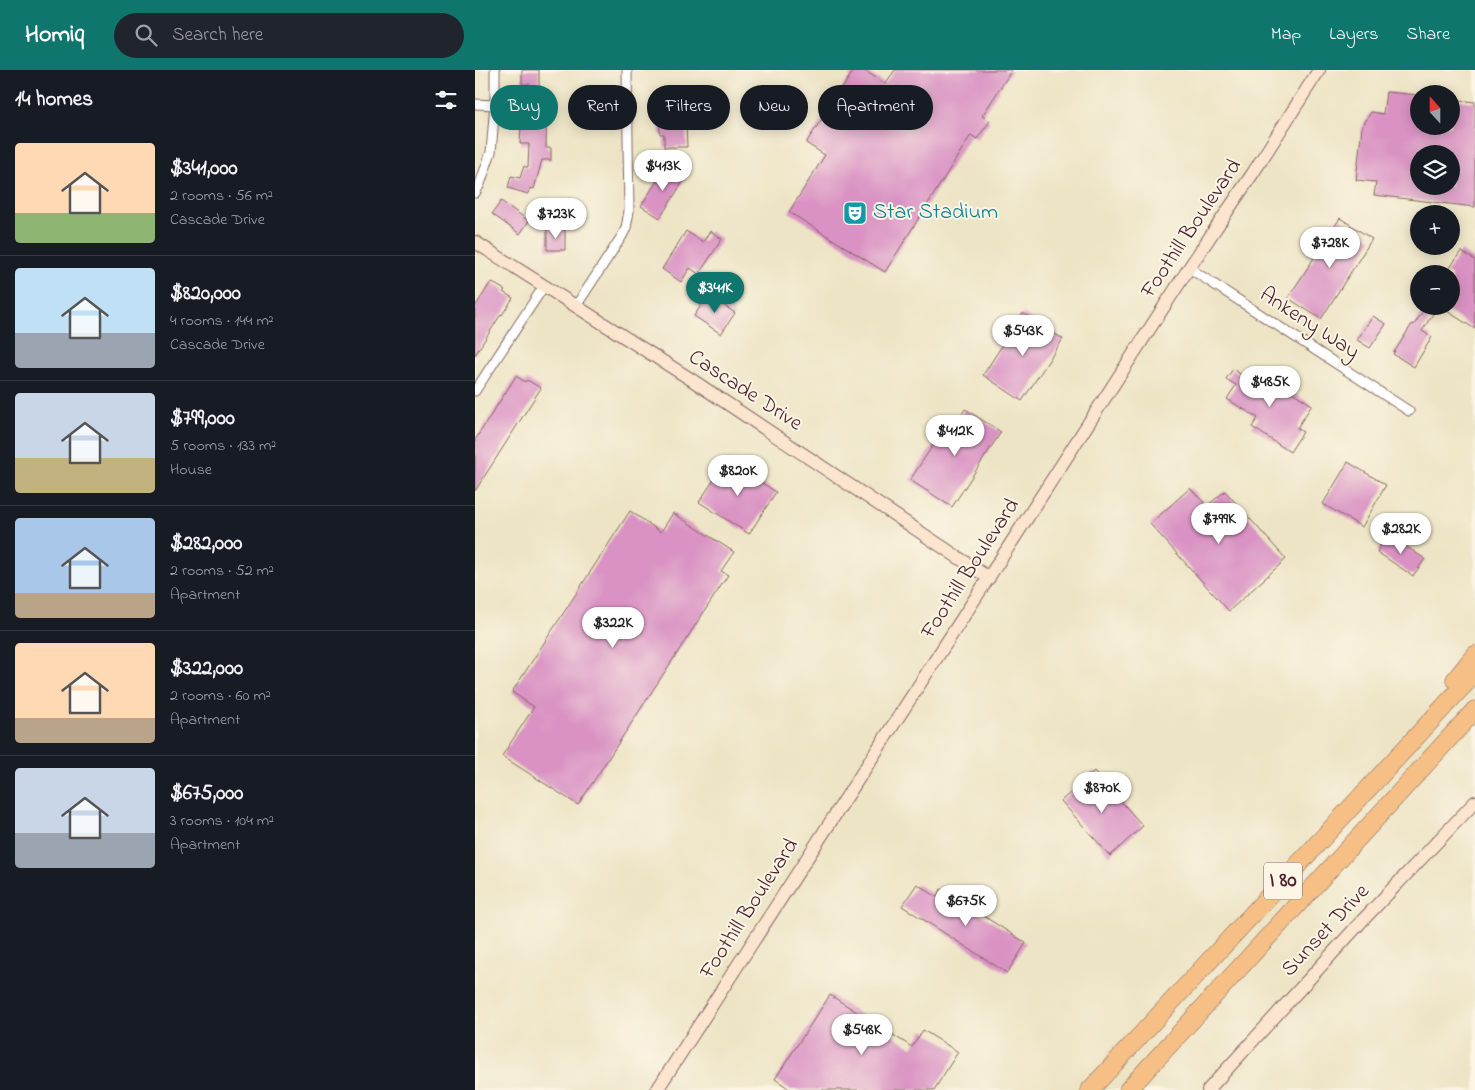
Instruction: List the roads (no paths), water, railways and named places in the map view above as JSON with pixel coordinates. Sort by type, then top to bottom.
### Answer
[{"type":"highway","points":[[1351,808],[1475,655]]},
{"type":"highway","name":"I 80","points":[[1090,1090],[1475,673]]},
{"type":"highway","name":"I 80","points":[[1128,1090],[1475,712]]},
{"type":"street","points":[[495,70],[495,85]]},
{"type":"street","points":[[576,306],[626,228],[629,211],[627,70]]},
{"type":"street","name":"Foothill Boulevard","points":[[657,1090],[1319,70]]},
{"type":"street","points":[[475,104],[490,105]]},
{"type":"street","points":[[475,193],[491,152],[493,130]]},
{"type":"street","name":"Cascade Drive","points":[[475,242],[700,386],[989,578]]},
{"type":"street","name":"Ankeny Way","points":[[1189,268],[1409,411]]},
{"type":"street","points":[[475,391],[544,286]]},
{"type":"street","name":"Sunset Drive","points":[[1208,1090],[1360,923],[1475,802]]},
{"type":"place","name":"Star Stadium","points":[[855,213]]}]
